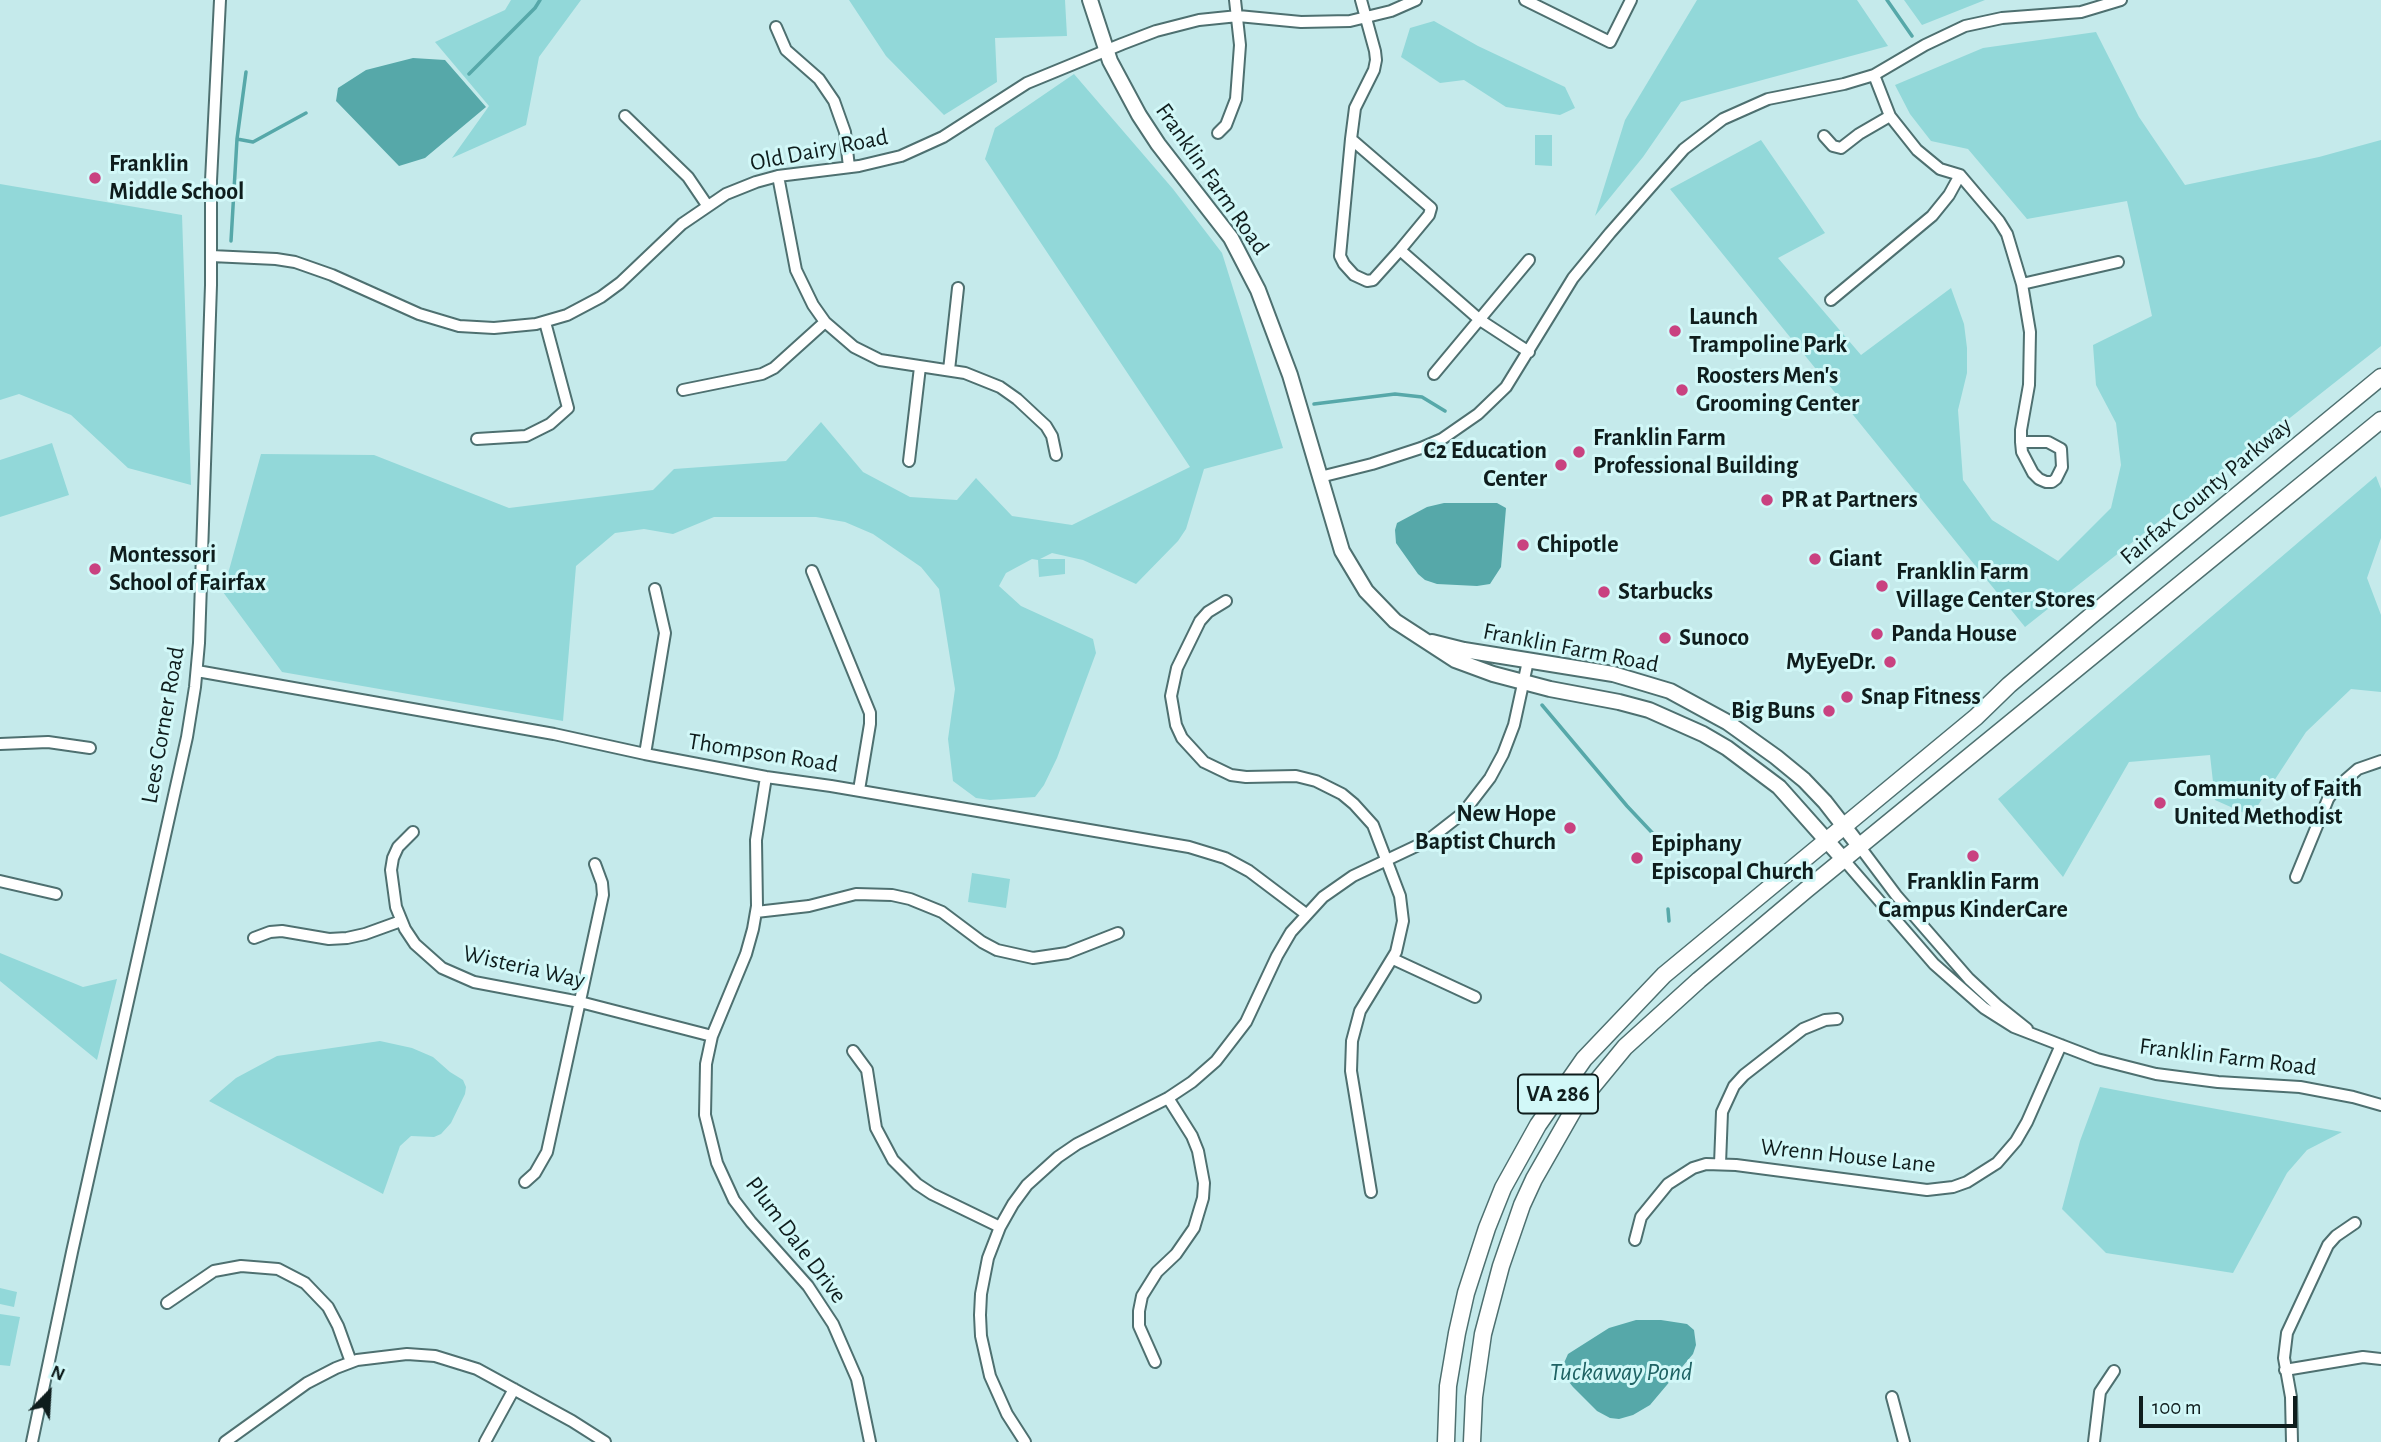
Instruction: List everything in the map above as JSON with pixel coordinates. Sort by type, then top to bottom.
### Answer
[{"type":"highway","name":"Fairfax County Parkway","points":[[1446,1442],[1451,1363],[1465,1293],[1486,1228],[1503,1188],[1538,1125],[1584,1059],[1664,975],[1845,827],[1976,717],[2040,659],[2381,377]]},
{"type":"highway","name":"VA 286","points":[[1472,1442],[1478,1362],[1501,1266],[1534,1179],[1574,1109],[1603,1072],[1640,1032],[1710,971],[2381,419]]},
{"type":"main road","name":"Franklin Farm Road","points":[[1090,0],[1106,50],[1128,94],[1158,144],[1213,213],[1245,263],[1273,328],[1342,551],[1355,575],[1381,608],[1455,660],[1524,682],[1639,707],[1703,734],[1727,748],[1779,787],[1844,860]]},
{"type":"main road","name":"Franklin Farm Road","points":[[1423,639],[1464,650],[1613,674],[1670,691],[1697,705],[1776,757],[1804,780],[1860,847]]},
{"type":"street","name":"Lees Corner Road","points":[[32,1442],[187,737],[197,671],[211,256],[211,181],[220,0]]},
{"type":"street","points":[[1218,133],[1226,125],[1236,99],[1240,45],[1235,0]]},
{"type":"street","points":[[1351,139],[1431,208],[1429,215],[1373,280],[1367,281],[1354,275],[1340,256],[1351,139],[1355,108],[1376,61],[1361,0]]},
{"type":"street","name":"Old Dairy Road","points":[[211,256],[276,259],[304,265],[419,314],[459,326],[521,327],[545,322],[567,315],[601,297],[682,224],[707,205],[740,188],[778,176],[882,162],[923,148],[1027,83],[1106,50],[1173,26],[1238,16],[1325,23],[1365,19],[1416,0]]},
{"type":"street","points":[[1525,0],[1610,42],[1631,0]]},
{"type":"street","points":[[1320,477],[1421,448],[1460,428],[1496,399],[1583,266],[1667,166],[1703,133],[1746,107],[1768,99],[1844,84],[1874,75],[1925,45],[1965,26],[2002,18],[2081,12],[2121,0]]},
{"type":"street","points":[[776,27],[786,50],[818,79],[834,101],[845,132],[849,167]]},
{"type":"street","points":[[1874,75],[1890,116],[1929,161],[1960,175],[2007,234],[2022,284],[2031,346],[2021,442],[2022,452],[2033,473],[2046,482],[2056,479],[2062,467],[2061,449],[2048,442],[2021,442]]},
{"type":"street","points":[[625,116],[688,177],[707,205]]},
{"type":"street","points":[[1824,136],[1833,146],[1841,148],[1890,116]]},
{"type":"street","points":[[1831,300],[1932,216],[1949,195],[1960,175]]},
{"type":"street","points":[[778,176],[796,270],[813,305],[825,322],[864,353],[889,362],[949,370],[983,379],[1017,399],[1046,426],[1052,436],[1056,455]]},
{"type":"street","points":[[1399,250],[1480,320],[1529,352]]},
{"type":"street","points":[[1434,374],[1529,260]]},
{"type":"street","points":[[2022,284],[2118,262]]},
{"type":"street","points":[[949,370],[958,288]]},
{"type":"street","points":[[477,439],[526,436],[550,424],[568,408],[545,322]]},
{"type":"street","points":[[683,390],[762,374],[774,368],[825,322]]},
{"type":"street","points":[[909,461],[920,367]]},
{"type":"street","points":[[811,571],[870,713],[859,790]]},
{"type":"street","points":[[645,754],[665,633],[655,589]]},
{"type":"street","points":[[1226,601],[1208,612],[1200,621],[1177,668],[1173,681],[1172,703],[1176,725],[1182,738],[1204,762],[1231,775],[1296,776],[1331,788],[1354,804],[1377,833],[1400,896],[1401,937],[1393,959],[1360,1011],[1352,1041],[1351,1071],[1371,1192]]},
{"type":"street","points":[[1025,1442],[998,1396],[990,1376],[981,1336],[980,1315],[984,1275],[1000,1227],[1026,1186],[1077,1144],[1192,1083],[1233,1042],[1257,1002],[1277,956],[1291,932],[1306,914],[1334,888],[1386,859],[1427,841],[1446,828],[1478,796],[1503,754],[1514,725],[1528,661]]},
{"type":"street","name":"Thompson Road","points":[[197,671],[554,734],[766,776],[1189,847],[1225,858],[1249,872],[1306,914]]},
{"type":"street","points":[[0,744],[48,742],[90,748]]},
{"type":"street","points":[[2296,877],[2328,799],[2335,789],[2358,769],[2381,761]]},
{"type":"street","name":"Plum Dale Drive","points":[[766,776],[756,840],[756,912],[746,954],[712,1035],[706,1064],[704,1092],[708,1134],[717,1163],[738,1205],[808,1286],[833,1324],[857,1379],[870,1442]]},
{"type":"street","name":"Wisteria Way","points":[[413,832],[398,847],[391,870],[393,890],[401,921],[422,953],[442,968],[474,982],[580,1002],[712,1035]]},
{"type":"street","name":"Franklin Farm Road","points":[[1860,847],[1896,895],[1969,979],[2032,1033]]},
{"type":"street","name":"Franklin Farm Road","points":[[1844,860],[1917,947],[1947,977],[1998,1018],[2014,1027],[2115,1065],[2156,1074],[2218,1082],[2300,1087],[2381,1105]]},
{"type":"street","points":[[525,1182],[535,1173],[547,1152],[603,895],[595,864]]},
{"type":"street","points":[[0,881],[56,894]]},
{"type":"street","points":[[756,912],[808,906],[856,894],[892,895],[943,912],[997,950],[1034,957],[1067,953],[1118,933]]},
{"type":"street","points":[[254,938],[282,931],[329,939],[347,938],[401,921]]},
{"type":"street","points":[[1393,959],[1475,997]]},
{"type":"street","points":[[1720,1164],[1722,1112],[1734,1086],[1744,1075],[1803,1029],[1825,1020],[1837,1019]]},
{"type":"street","name":"Wrenn House Lane","points":[[1635,1240],[1641,1217],[1668,1184],[1693,1168],[1720,1164],[1927,1190],[1960,1184],[1982,1174],[1997,1163],[2016,1141],[2061,1045]]},
{"type":"street","points":[[853,1051],[867,1070],[876,1128],[883,1145],[898,1166],[932,1194],[1000,1227]]},
{"type":"street","points":[[1155,1362],[1139,1326],[1142,1296],[1152,1278],[1176,1254],[1194,1228],[1203,1191],[1198,1151],[1192,1136],[1168,1098]]},
{"type":"street","points":[[2292,1442],[2292,1408],[2284,1348],[2294,1316],[2328,1245],[2355,1223]]},
{"type":"street","points":[[167,1303],[214,1271],[241,1265],[278,1269],[305,1283],[328,1307],[351,1362]]},
{"type":"street","points":[[225,1442],[307,1383],[351,1362],[393,1354],[435,1356],[477,1370],[605,1442]]},
{"type":"street","points":[[2285,1370],[2363,1357],[2381,1359]]},
{"type":"street","points":[[2094,1442],[2100,1392],[2114,1371]]},
{"type":"street","points":[[485,1442],[514,1389]]},
{"type":"street","points":[[1892,1398],[1904,1442]]},
{"type":"shaded area","points":[[511,0],[581,0],[539,57],[526,125],[452,158],[489,106],[435,42],[505,10]]},
{"type":"shaded area","points":[[849,0],[1065,0],[1067,36],[995,38],[997,82],[944,115],[886,56]]},
{"type":"shaded area","points":[[1697,0],[1857,0],[1888,46],[1681,102],[1643,157],[1595,216],[1625,120]]},
{"type":"shaded area","points":[[1904,0],[1985,0],[1922,25]]},
{"type":"shaded area","points":[[1434,21],[1478,46],[1565,87],[1575,108],[1560,115],[1506,107],[1464,80],[1440,83],[1401,57],[1410,28]]},
{"type":"shaded area","points":[[2096,32],[2139,117],[2185,185],[2319,157],[2381,140],[2381,346],[2025,627],[1670,189],[1761,140],[1825,233],[1778,258],[1861,355],[1951,288],[1964,324],[1967,348],[1967,373],[1958,410],[1963,480],[1992,520],[2058,561],[2111,508],[2121,465],[2116,423],[2096,385],[2093,345],[2152,316],[2127,201],[2027,219],[1968,149],[1931,141],[1910,114],[1895,85],[1983,48]]},
{"type":"shaded area","points":[[1074,74],[1173,189],[1222,253],[1283,448],[1204,469],[1186,529],[1178,541],[1136,584],[1083,560],[1052,553],[1040,559],[1065,559],[1065,574],[1039,577],[1038,560],[1032,559],[1006,573],[999,586],[1021,606],[1093,639],[1096,653],[1057,758],[1035,797],[990,800],[976,798],[953,781],[948,739],[955,689],[939,589],[921,567],[873,534],[845,522],[816,517],[714,517],[673,534],[644,529],[615,533],[576,566],[563,721],[282,672],[223,592],[261,454],[374,455],[509,508],[653,490],[674,469],[786,461],[821,422],[863,472],[910,497],[957,500],[976,478],[1012,516],[1072,525],[1190,467],[985,159],[995,128]]},
{"type":"shaded area","points":[[1535,135],[1552,135],[1552,166],[1535,165]]},
{"type":"shaded area","points":[[0,184],[182,215],[191,485],[128,468],[71,415],[19,394],[0,400]]},
{"type":"shaded area","points":[[52,443],[69,495],[0,517],[0,460]]},
{"type":"shaded area","points":[[2376,476],[2381,489],[2381,538],[2367,578],[2381,615],[2381,692],[2351,689],[2306,732],[2251,816],[2215,800],[2210,755],[2129,762],[2063,877],[1998,799]]},
{"type":"shaded area","points":[[972,873],[1010,879],[1006,908],[968,902]]},
{"type":"shaded area","points":[[0,953],[83,987],[117,979],[97,1060],[0,981]]},
{"type":"shaded area","points":[[380,1041],[412,1048],[433,1057],[463,1080],[466,1087],[451,1123],[441,1134],[434,1137],[411,1136],[400,1146],[383,1194],[209,1101],[236,1078],[277,1056]]},
{"type":"shaded area","points":[[2100,1087],[2342,1132],[2307,1150],[2287,1173],[2233,1273],[2106,1253],[2062,1209],[2080,1141]]},
{"type":"shaded area","points":[[0,1288],[17,1292],[14,1307],[0,1304]]},
{"type":"shaded area","points":[[0,1314],[20,1317],[10,1366],[0,1365]]},
{"type":"water","points":[[413,58],[445,60],[486,107],[425,158],[399,166],[336,101],[338,88],[366,70]]},
{"type":"water","points":[[1444,503],[1497,503],[1506,508],[1501,567],[1490,584],[1437,584],[1425,580],[1396,543],[1397,523],[1427,507]]},
{"type":"water","name":"Tuckaway Pond","points":[[1636,1320],[1687,1324],[1694,1330],[1696,1345],[1693,1354],[1650,1405],[1633,1415],[1619,1419],[1610,1418],[1597,1411],[1573,1387],[1565,1377],[1564,1363],[1568,1354],[1609,1328]]},
{"type":"waterway","points":[[469,74],[540,0]]},
{"type":"waterway","points":[[1887,0],[1912,36]]},
{"type":"waterway","points":[[237,139],[246,72]]},
{"type":"waterway","points":[[231,241],[237,139],[253,142],[306,113]]},
{"type":"waterway","points":[[1314,404],[1395,394],[1422,397],[1445,411]]},
{"type":"waterway","points":[[1542,705],[1659,840]]},
{"type":"waterway","points":[[1668,909],[1669,921]]},
{"type":"place","name":"Franklin Middle School","points":[[95,178]]},
{"type":"place","name":"Launch Trampoline Park","points":[[1675,331]]},
{"type":"place","name":"Roosters Men's Grooming Center","points":[[1682,390]]},
{"type":"place","name":"Franklin Farm Professional Building","points":[[1579,452]]},
{"type":"place","name":"C2 Education Center","points":[[1561,465]]},
{"type":"place","name":"PR at Partners","points":[[1767,500]]},
{"type":"place","name":"Chipotle","points":[[1523,545]]},
{"type":"place","name":"Giant","points":[[1815,559]]},
{"type":"place","name":"Montessori School of Fairfax","points":[[95,569]]},
{"type":"place","name":"Franklin Farm Village Center Stores","points":[[1882,586]]},
{"type":"place","name":"Starbucks","points":[[1604,592]]},
{"type":"place","name":"Panda House","points":[[1877,634]]},
{"type":"place","name":"Sunoco","points":[[1665,638]]},
{"type":"place","name":"MyEyeDr.","points":[[1890,662]]},
{"type":"place","name":"Snap Fitness","points":[[1847,697]]},
{"type":"place","name":"Big Buns","points":[[1829,711]]},
{"type":"place","name":"Community of Faith United Methodist","points":[[2160,803]]},
{"type":"place","name":"New Hope Baptist Church","points":[[1570,828]]},
{"type":"place","name":"Franklin Farm Campus KinderCare","points":[[1973,856]]},
{"type":"place","name":"Epiphany Episcopal Church","points":[[1637,858]]}]
